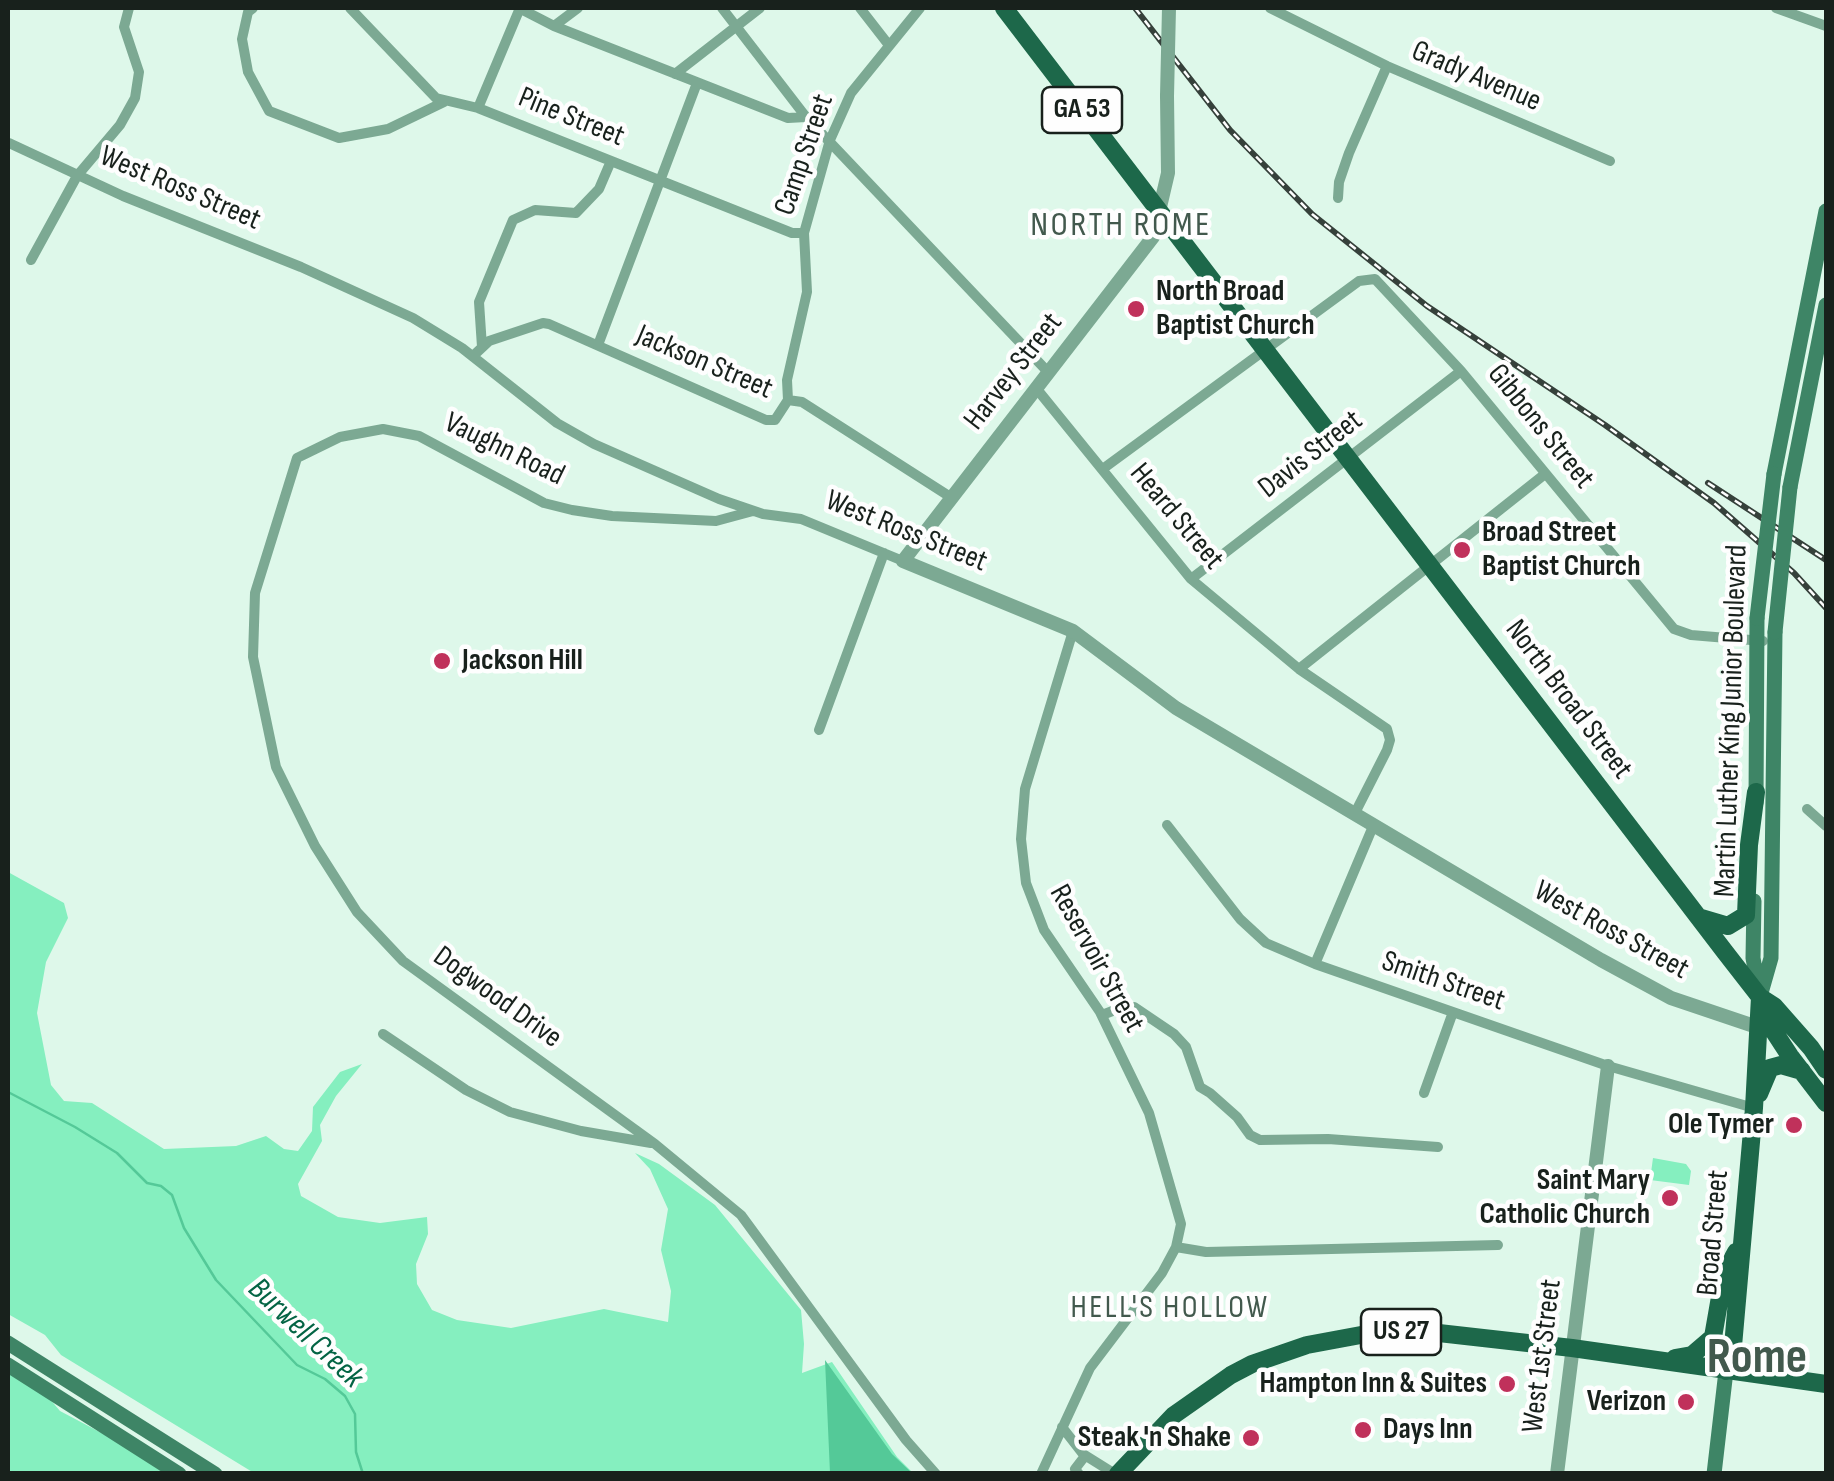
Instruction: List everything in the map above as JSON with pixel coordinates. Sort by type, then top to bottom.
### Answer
[{"type":"main road","name":"North Broad Street","points":[[1004,8],[1760,996]]},
{"type":"main road","name":"Martin Luther King Junior Boulevard","points":[[1826,212],[1762,548],[1756,640],[1753,958],[1760,996],[1773,1030],[1826,1103]]},
{"type":"main road","name":"Martin Luther King Junior Boulevard","points":[[1760,996],[1771,958],[1775,637],[1790,487],[1826,306]]},
{"type":"main road","points":[[1700,917],[1733,926],[1746,915],[1756,792]]},
{"type":"main road","name":"Broad Street","points":[[1714,1474],[1726,1371],[1733,1346],[1760,996]]},
{"type":"main road","name":"GA 53","points":[[1760,996],[1812,1048],[1826,1070]]},
{"type":"main road","points":[[1754,1108],[1770,1068],[1781,1065],[1802,1071]]},
{"type":"main road","points":[[1663,1360],[1692,1354],[1713,1337],[1724,1274],[1741,1243]]},
{"type":"main road","name":"US 27","points":[[1116,1474],[1156,1431],[1208,1389],[1252,1364],[1307,1344],[1377,1332],[1421,1332],[1572,1348],[1826,1384]]},
{"type":"main road","points":[[8,1343],[215,1474]]},
{"type":"main road","points":[[8,1365],[180,1474]]},
{"type":"street","points":[[31,260],[77,176],[136,98],[139,72],[124,27],[129,8]]},
{"type":"street","points":[[350,8],[428,92],[444,102]]},
{"type":"street","points":[[478,108],[519,8],[554,26],[788,118],[806,117]]},
{"type":"street","points":[[554,26],[578,8]]},
{"type":"street","points":[[722,8],[806,117],[1048,372]]},
{"type":"street","points":[[675,74],[760,8]]},
{"type":"street","points":[[860,8],[888,44]]},
{"type":"street","name":"Camp Street","points":[[788,400],[787,380],[806,292],[804,233],[830,140],[850,93],[920,8]]},
{"type":"street","name":"Harvey Street","points":[[903,561],[1153,236],[1168,173],[1169,8]]},
{"type":"street","name":"Grady Avenue","points":[[1270,8],[1387,66],[1610,160]]},
{"type":"street","points":[[1776,8],[1826,26]]},
{"type":"street","points":[[249,9],[242,39],[248,72],[269,112],[339,138],[388,129],[444,102]]},
{"type":"street","points":[[1338,198],[1349,153],[1387,66]]},
{"type":"street","points":[[598,345],[697,83]]},
{"type":"street","name":"Pine Street","points":[[444,102],[478,108],[792,234],[804,233]]},
{"type":"street","name":"West Ross Street","points":[[10,142],[77,176],[354,289],[426,325],[574,434],[719,500],[753,511],[801,518],[1072,632],[1176,708],[1648,986],[1671,998],[1757,1027]]},
{"type":"street","points":[[482,347],[479,302],[513,220],[535,210],[576,213],[599,189],[611,161]]},
{"type":"street","name":"Gibbons Street","points":[[1264,349],[1359,281],[1371,278],[1382,284],[1462,371],[1674,629],[1691,635],[1756,640],[1775,637]]},
{"type":"street","name":"Jackson Street","points":[[473,356],[489,341],[542,323],[766,420],[775,420],[788,400],[802,402],[952,498]]},
{"type":"street","points":[[1104,468],[1264,349]]},
{"type":"street","name":"Davis Street","points":[[1190,580],[1462,371]]},
{"type":"street","name":"Heard Street","points":[[1036,388],[1190,580],[1299,669],[1366,712],[1390,733],[1387,750],[1356,813]]},
{"type":"street","name":"Vaughn Road","points":[[297,458],[340,437],[397,430],[451,450],[544,502],[572,510],[612,516],[716,520],[753,511]]},
{"type":"street","name":"Dogwood Drive","points":[[297,458],[255,593],[253,657],[276,768],[315,846],[358,912],[403,961],[656,1144],[741,1215],[906,1440],[936,1474]]},
{"type":"street","points":[[1299,669],[1545,474]]},
{"type":"street","points":[[819,730],[884,553]]},
{"type":"street","name":"Reservoir Street","points":[[1072,632],[1025,789],[1021,839],[1026,883],[1044,930],[1102,1015],[1149,1113],[1180,1215],[1176,1247]]},
{"type":"street","points":[[1807,809],[1826,826]]},
{"type":"street","points":[[1315,964],[1374,824]]},
{"type":"street","name":"Smith Street","points":[[1167,825],[1251,931],[1266,943],[1315,964],[1608,1066],[1754,1108]]},
{"type":"street","points":[[1102,1015],[1134,1007],[1174,1034],[1186,1048],[1200,1088],[1260,1140],[1328,1139],[1438,1147]]},
{"type":"street","points":[[1424,1093],[1453,1012]]},
{"type":"street","points":[[383,1034],[466,1090],[510,1112],[582,1131],[656,1144]]},
{"type":"street","name":"West 1st Street","points":[[1557,1474],[1608,1066]]},
{"type":"street","points":[[1041,1474],[1090,1368],[1162,1273],[1176,1247],[1206,1252],[1498,1246]]},
{"type":"street","points":[[1062,1427],[1085,1456],[1116,1474]]},
{"type":"street","points":[[1060,1474],[1077,1471],[1085,1456]]},
{"type":"shaded area","points":[[8,872],[64,903],[68,918],[46,962],[37,1013],[51,1085],[64,1101],[92,1103],[164,1149],[236,1146],[266,1136],[284,1149],[298,1151],[312,1131],[313,1107],[340,1072],[362,1064],[336,1096],[320,1125],[322,1141],[298,1184],[301,1196],[338,1217],[380,1223],[427,1217],[428,1234],[416,1264],[417,1284],[432,1310],[457,1320],[511,1328],[604,1309],[668,1322],[671,1291],[661,1250],[668,1209],[650,1169],[635,1153],[659,1164],[715,1205],[801,1310],[802,1373],[832,1362],[897,1457],[913,1473],[254,1473],[61,1355],[45,1335],[8,1314]]},
{"type":"shaded area","points":[[1653,1158],[1686,1164],[1691,1171],[1689,1185],[1650,1180]]},
{"type":"shaded area","points":[[825,1360],[892,1454],[912,1473],[830,1473]]},
{"type":"shaded area","points":[[8,1373],[49,1398],[60,1411],[168,1474],[8,1474]]},
{"type":"waterway","name":"Burwell Creek","points":[[8,1092],[117,1153],[147,1183],[161,1186],[172,1195],[184,1228],[216,1280],[297,1365],[325,1379],[345,1396],[355,1414],[356,1452],[363,1474]]},
{"type":"railway","points":[[1135,8],[1230,130],[1312,214],[1427,306],[1714,503],[1794,573],[1826,608]]},
{"type":"railway","points":[[1708,483],[1826,560]]},
{"type":"place","name":"North Broad Baptist Church","points":[[1136,309]]},
{"type":"place","name":"Broad Street Baptist Church","points":[[1462,550]]},
{"type":"place","name":"Jackson Hill","points":[[442,661]]},
{"type":"place","name":"Ole Tymer","points":[[1794,1125]]},
{"type":"place","name":"Saint Mary Catholic Church","points":[[1670,1198]]},
{"type":"place","name":"Hampton Inn & Suites","points":[[1507,1384]]},
{"type":"place","name":"Verizon","points":[[1686,1402]]},
{"type":"place","name":"Days Inn","points":[[1363,1430]]},
{"type":"place","name":"Steak 'n Shake","points":[[1251,1438]]},
{"type":"district","name":"NORTH ROME","points":[[1121,226]]},
{"type":"district","name":"HELL'S HOLLOW","points":[[1170,1309]]},
{"type":"district","name":"Rome","points":[[1757,1359]]}]
